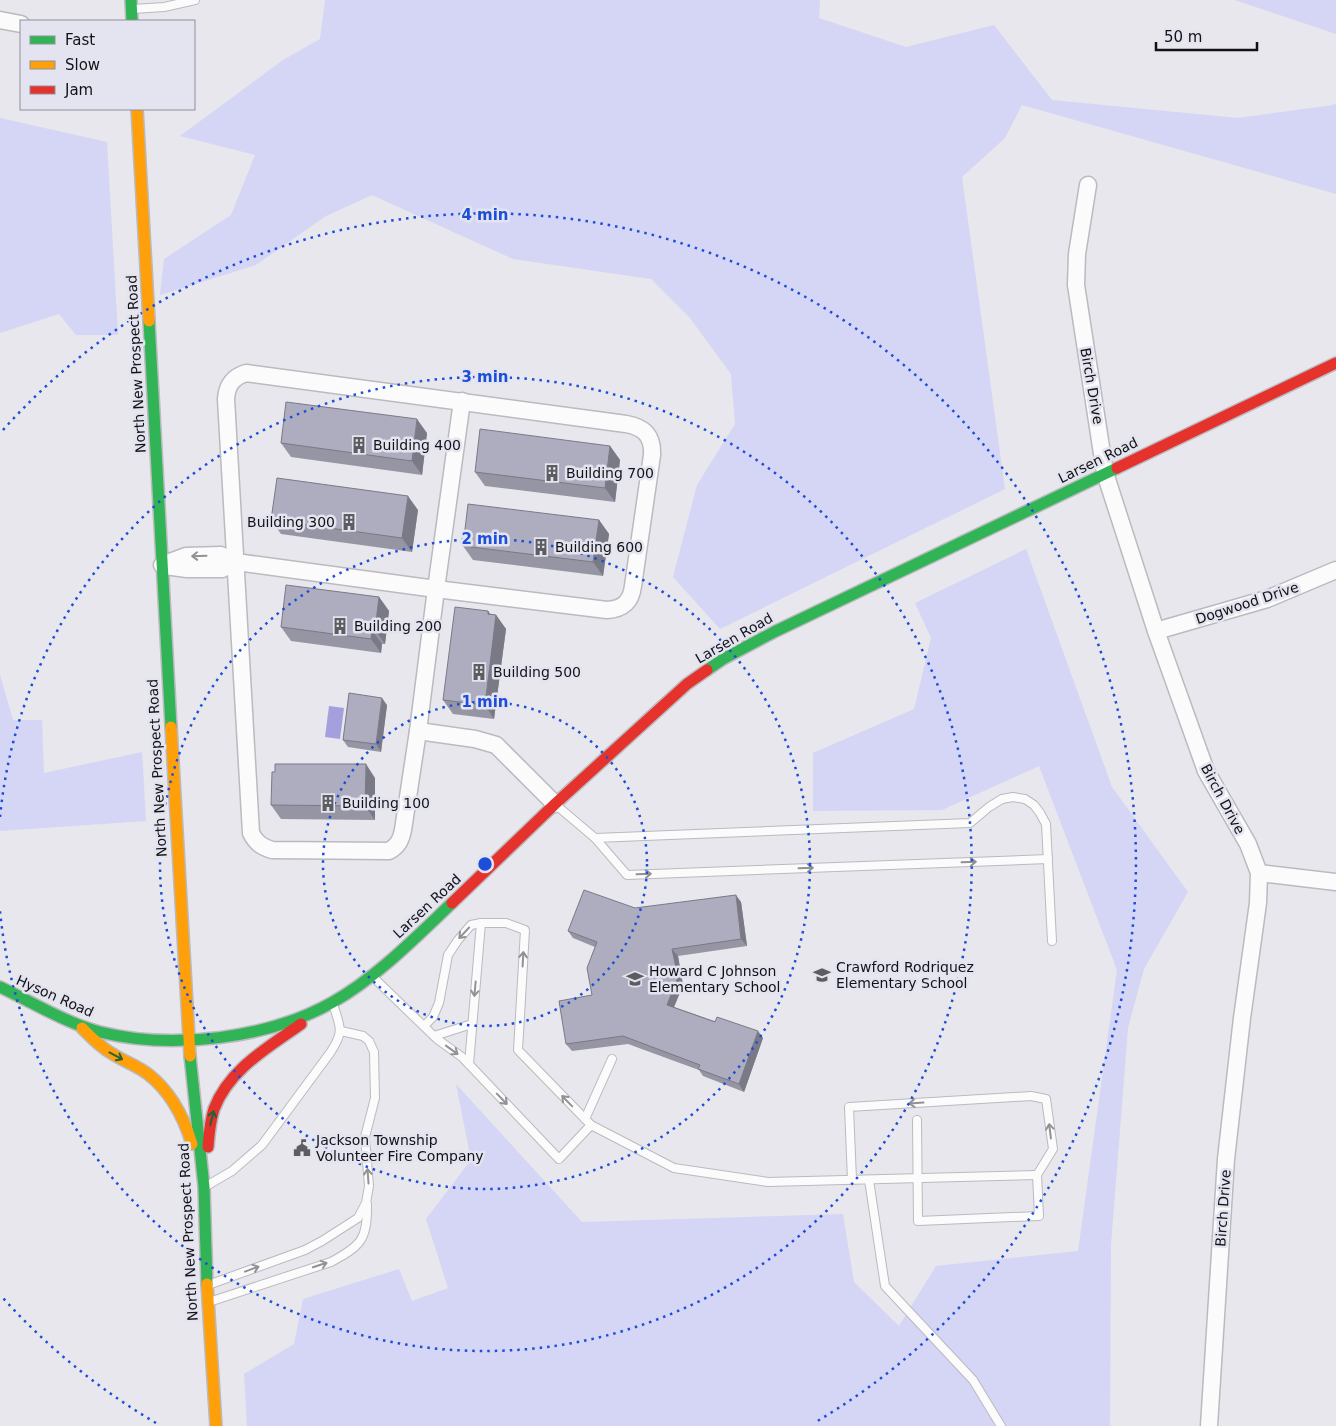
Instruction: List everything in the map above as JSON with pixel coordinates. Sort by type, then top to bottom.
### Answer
[{"type":"street","points":[[131,4],[132,20]]},
{"type":"street","points":[[0,20],[20,24]]},
{"type":"street","name":"North New Prospect Road","points":[[137,110],[188,1040],[204,1185],[206,1285],[216,1426]]},
{"type":"street","name":"Birch Drive","points":[[1088,185],[1077,254],[1076,285],[1105,473],[1156,631],[1206,771],[1248,844],[1259,873],[1258,903],[1242,1018],[1226,1159],[1208,1426]]},
{"type":"street","name":"Larsen Road","points":[[188,1040],[222,1037],[263,1030],[296,1020],[333,1002],[371,976],[426,928],[555,804],[687,684],[723,659],[783,627],[1336,363]]},
{"type":"street","points":[[162,565],[186,556],[221,555],[236,562],[436,589],[607,610],[615,609],[623,606],[630,598],[634,586],[652,455],[652,447],[647,433],[636,426],[626,424],[462,401],[255,373],[246,373],[234,379],[227,390],[226,399],[236,562],[250,824],[254,840],[272,850],[384,851],[394,848],[402,838],[404,830],[418,731],[436,589],[462,401]]},
{"type":"street","name":"Dogwood Drive","points":[[1156,631],[1267,599],[1336,570]]},
{"type":"street","points":[[418,731],[475,739],[496,745],[555,804]]},
{"type":"street","points":[[1259,873],[1336,882]]},
{"type":"street","name":"Hyson Road","points":[[0,988],[79,1025],[100,1032],[137,1039],[188,1040]]},
{"type":"street","points":[[204,1185],[210,1122],[220,1095],[230,1080],[247,1064],[333,1002]]},
{"type":"street","points":[[79,1025],[103,1049],[136,1066],[149,1075],[166,1092],[189,1132],[204,1185]]},
{"type":"lane","points":[[131,4],[164,6],[195,0]]},
{"type":"lane","points":[[594,838],[970,823],[1002,799],[1013,797],[1025,799],[1034,805],[1046,824],[1052,941]]},
{"type":"lane","points":[[555,804],[594,838],[627,875],[1048,859]]},
{"type":"lane","points":[[469,1064],[481,923]]},
{"type":"lane","points":[[424,1026],[433,1017],[439,1003],[448,955],[458,940],[471,925],[506,923],[525,930],[518,1050],[588,1122],[674,1168],[768,1182],[1037,1175]]},
{"type":"lane","points":[[371,976],[434,1036],[462,1057],[559,1159],[588,1122],[612,1059]]},
{"type":"lane","points":[[204,1185],[232,1171],[262,1145],[339,1041],[341,1031],[333,1002]]},
{"type":"lane","points":[[434,1036],[472,1024]]},
{"type":"lane","points":[[207,1302],[331,1262],[350,1252],[358,1245],[364,1234],[368,1223],[366,1203],[369,1186],[365,1137],[375,1098],[374,1052],[369,1041],[363,1036],[341,1031]]},
{"type":"lane","points":[[852,1180],[849,1107],[1031,1096],[1046,1099],[1053,1149],[1037,1175],[1039,1216],[918,1221],[917,1120]]},
{"type":"lane","points":[[869,1180],[885,1286],[973,1380],[1001,1426]]},
{"type":"lane","points":[[206,1285],[305,1250],[358,1218],[366,1203]]},
{"type":"shaded area","points":[[325,0],[820,0],[819,18],[906,47],[994,25],[1052,100],[1238,118],[1333,105],[1336,103],[1336,194],[1022,105],[1005,138],[962,177],[1005,489],[720,629],[673,577],[697,485],[735,424],[731,374],[690,318],[651,279],[513,259],[372,195],[326,216],[256,265],[160,295],[164,259],[231,215],[255,155],[180,136],[283,60],[320,39]]},
{"type":"shaded area","points":[[1235,0],[1336,0],[1336,34]]},
{"type":"shaded area","points":[[0,118],[107,142],[118,335],[76,335],[59,314],[0,333]]},
{"type":"shaded area","points":[[1026,549],[1112,787],[1188,892],[1144,969],[1128,1028],[1111,1245],[1110,1426],[247,1426],[244,1374],[294,1344],[303,1299],[399,1269],[412,1301],[448,1288],[426,1219],[471,1160],[456,1084],[582,1222],[843,1214],[854,1282],[899,1326],[936,1266],[1078,1251],[1117,970],[1039,766],[942,810],[813,811],[813,753],[914,709],[931,638],[915,603]]},
{"type":"shaded area","points":[[0,675],[13,720],[42,720],[44,773],[142,752],[146,821],[0,831]]},
{"type":"shaded area","points":[[329,706],[344,708],[340,739],[325,737]]},
{"type":"building","name":"Building 400","points":[[286,402],[417,419],[412,461],[281,443]]},
{"type":"building","name":"Building 700","points":[[480,429],[610,446],[605,488],[475,472]]},
{"type":"building","name":"Building 300","points":[[277,478],[408,496],[402,538],[271,520]]},
{"type":"building","name":"Building 600","points":[[468,504],[599,520],[593,562],[463,546]]},
{"type":"building","name":"Building 200","points":[[286,585],[379,597],[375,630],[372,630],[371,639],[281,627]]},
{"type":"building","name":"Building 500","points":[[455,607],[488,611],[488,614],[496,615],[485,705],[443,700]]},
{"type":"building","points":[[349,693],[382,698],[376,744],[343,740]]},
{"type":"building","points":[[275,764],[366,764],[365,806],[271,805],[272,772],[275,772]]},
{"type":"building","points":[[584,890],[635,908],[736,895],[741,939],[672,949],[678,977],[667,1005],[715,1022],[717,1017],[758,1031],[739,1084],[698,1069],[700,1065],[623,1036],[566,1044],[559,1001],[592,995],[587,968],[597,942],[568,931]]},
{"type":"traffic: fast","points":[[131,0],[132,20]]},
{"type":"traffic: fast","points":[[149,321],[171,727]]},
{"type":"traffic: fast","points":[[707,670],[723,659],[774,632],[1117,468]]},
{"type":"traffic: fast","points":[[0,987],[49,1012],[100,1032],[158,1040],[219,1038],[279,1025],[307,1015],[333,1002],[380,969],[452,903]]},
{"type":"traffic: fast","points":[[190,1056],[204,1187],[207,1284]]},
{"type":"traffic: slow","points":[[137,110],[149,321]]},
{"type":"traffic: slow","points":[[171,727],[190,1056]]},
{"type":"traffic: slow","points":[[82,1028],[107,1050],[148,1074],[163,1088],[185,1124],[192,1144]]},
{"type":"traffic: slow","points":[[207,1284],[216,1426]]},
{"type":"traffic: jam","points":[[1117,468],[1336,363]]},
{"type":"traffic: jam","points":[[452,903],[555,804],[687,684],[707,670]]},
{"type":"traffic: jam","points":[[208,1147],[214,1109],[229,1082],[263,1050],[301,1024]]},
{"type":"place","name":"Building 400","points":[[359,445]]},
{"type":"place","name":"Building 700","points":[[552,473]]},
{"type":"place","name":"Building 300","points":[[349,522]]},
{"type":"place","name":"Building 600","points":[[541,547]]},
{"type":"place","name":"Building 200","points":[[340,626]]},
{"type":"place","name":"Building 500","points":[[479,672]]},
{"type":"place","name":"Building 100","points":[[328,803]]},
{"type":"place","name":"Crawford Rodriquez Elementary School","points":[[822,975]]},
{"type":"place","name":"Howard C Johnson Elementary School","points":[[635,979]]},
{"type":"place","name":"Jackson Township Volunteer Fire Company","points":[[302,1148]]}]
